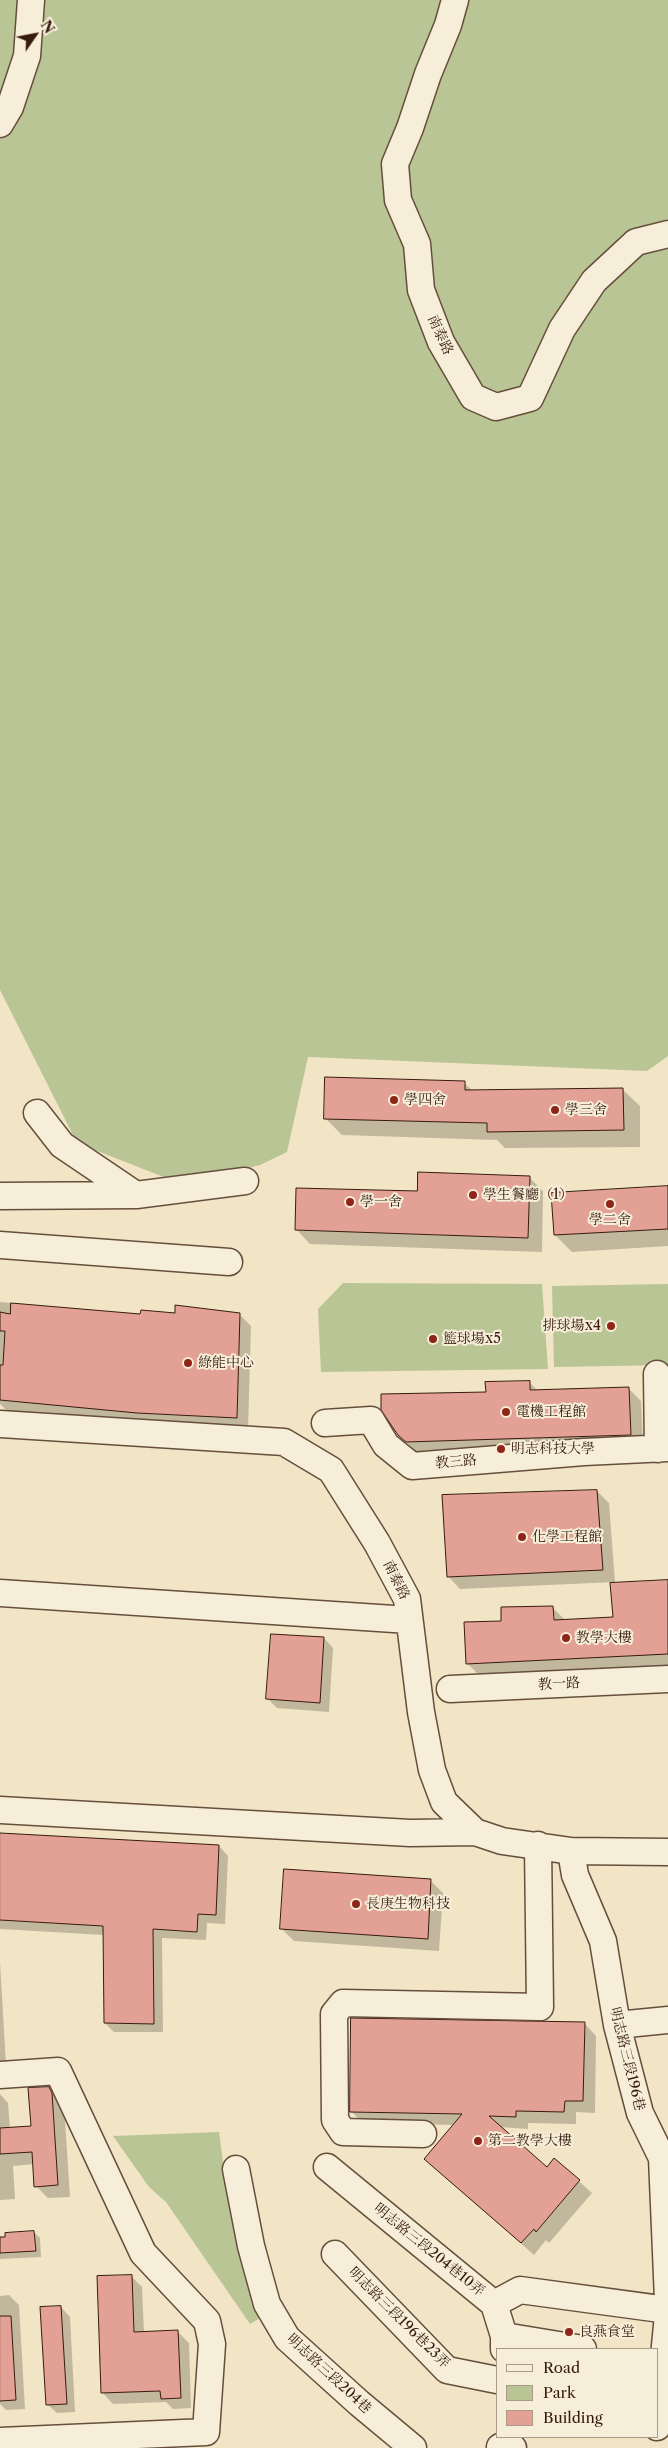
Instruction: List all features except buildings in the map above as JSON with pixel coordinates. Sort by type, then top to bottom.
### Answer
[{"type":"street","points":[[0,124],[10,107],[27,56],[31,0]]},
{"type":"street","name":"南泰路","points":[[456,0],[410,128],[394,164],[398,200],[416,244],[421,290],[440,342],[473,397],[496,407],[530,398],[562,329],[594,281],[636,242],[668,234]]},
{"type":"street","points":[[36,1113],[62,1145],[136,1195]]},
{"type":"street","points":[[0,1196],[136,1195],[245,1181]]},
{"type":"street","points":[[0,1245],[229,1262]]},
{"type":"street","points":[[657,1374],[663,1448]]},
{"type":"street","name":"教三路","points":[[326,1422],[371,1420],[386,1444],[412,1466],[663,1448]]},
{"type":"street","name":"南泰路","points":[[0,1424],[284,1442],[331,1470],[377,1543],[407,1599],[421,1712],[432,1770],[444,1802],[475,1832],[502,1841],[572,1850],[668,1852]]},
{"type":"street","points":[[0,1593],[409,1620]]},
{"type":"street","name":"教一路","points":[[450,1689],[668,1679]]},
{"type":"street","points":[[0,1810],[410,1833],[475,1832]]},
{"type":"street","points":[[423,2134],[343,2132],[334,2120],[334,2014],[343,2003],[540,2007],[538,1846]]},
{"type":"street","name":"明志路三段196巷","points":[[572,1850],[575,1875],[603,1941],[617,2025],[640,2113],[662,2158],[668,2300]]},
{"type":"street","points":[[617,2025],[668,2020]]},
{"type":"street","points":[[0,2075],[58,2071],[143,2253],[207,2321],[212,2344],[206,2432],[0,2441]]},
{"type":"street","name":"明志路三段204巷10弄","points":[[327,2167],[494,2304],[504,2343]]},
{"type":"street","name":"明志路三段204巷","points":[[236,2169],[251,2246],[267,2304],[287,2338],[359,2404],[413,2448]]},
{"type":"street","name":"明志路三段196巷23弄","points":[[335,2254],[447,2370],[496,2380]]},
{"type":"street","points":[[494,2304],[520,2290],[668,2310]]},
{"type":"street","points":[[658,2405],[660,2362],[668,2315]]},
{"type":"street","points":[[504,2343],[569,2348]]},
{"type":"green space","points":[[0,0],[668,0],[668,1056],[647,1071],[308,1057],[287,1152],[260,1165],[184,1185],[77,1143],[0,990]]},
{"type":"green space","name":"籃球場x5","points":[[343,1283],[542,1284],[548,1369],[321,1372],[318,1309]]},
{"type":"green space","name":"排球場x4","points":[[668,1284],[668,1365],[554,1367],[552,1286]]},
{"type":"green space","points":[[219,2132],[227,2192],[260,2318],[250,2324],[166,2202],[149,2187],[113,2136]]},
{"type":"place","name":"學四舍","points":[[394,1100]]},
{"type":"place","name":"學三舍","points":[[555,1110]]},
{"type":"place","name":"學生餐廳（1）","points":[[473,1195]]},
{"type":"place","name":"學一舍","points":[[350,1202]]},
{"type":"place","name":"學二舍","points":[[610,1204]]},
{"type":"place","name":"排球場x4","points":[[611,1326]]},
{"type":"place","name":"籃球場x5","points":[[433,1339]]},
{"type":"place","name":"綠能中心","points":[[188,1363]]},
{"type":"place","name":"電機工程館","points":[[506,1412]]},
{"type":"place","name":"明志科技大學","points":[[501,1449]]},
{"type":"place","name":"化學工程館","points":[[522,1537]]},
{"type":"place","name":"教學大樓","points":[[566,1638]]},
{"type":"place","name":"長庚生物科技","points":[[356,1904]]},
{"type":"place","name":"第二教學大樓","points":[[478,2141]]},
{"type":"place","name":"良燕食堂","points":[[569,2332]]}]
